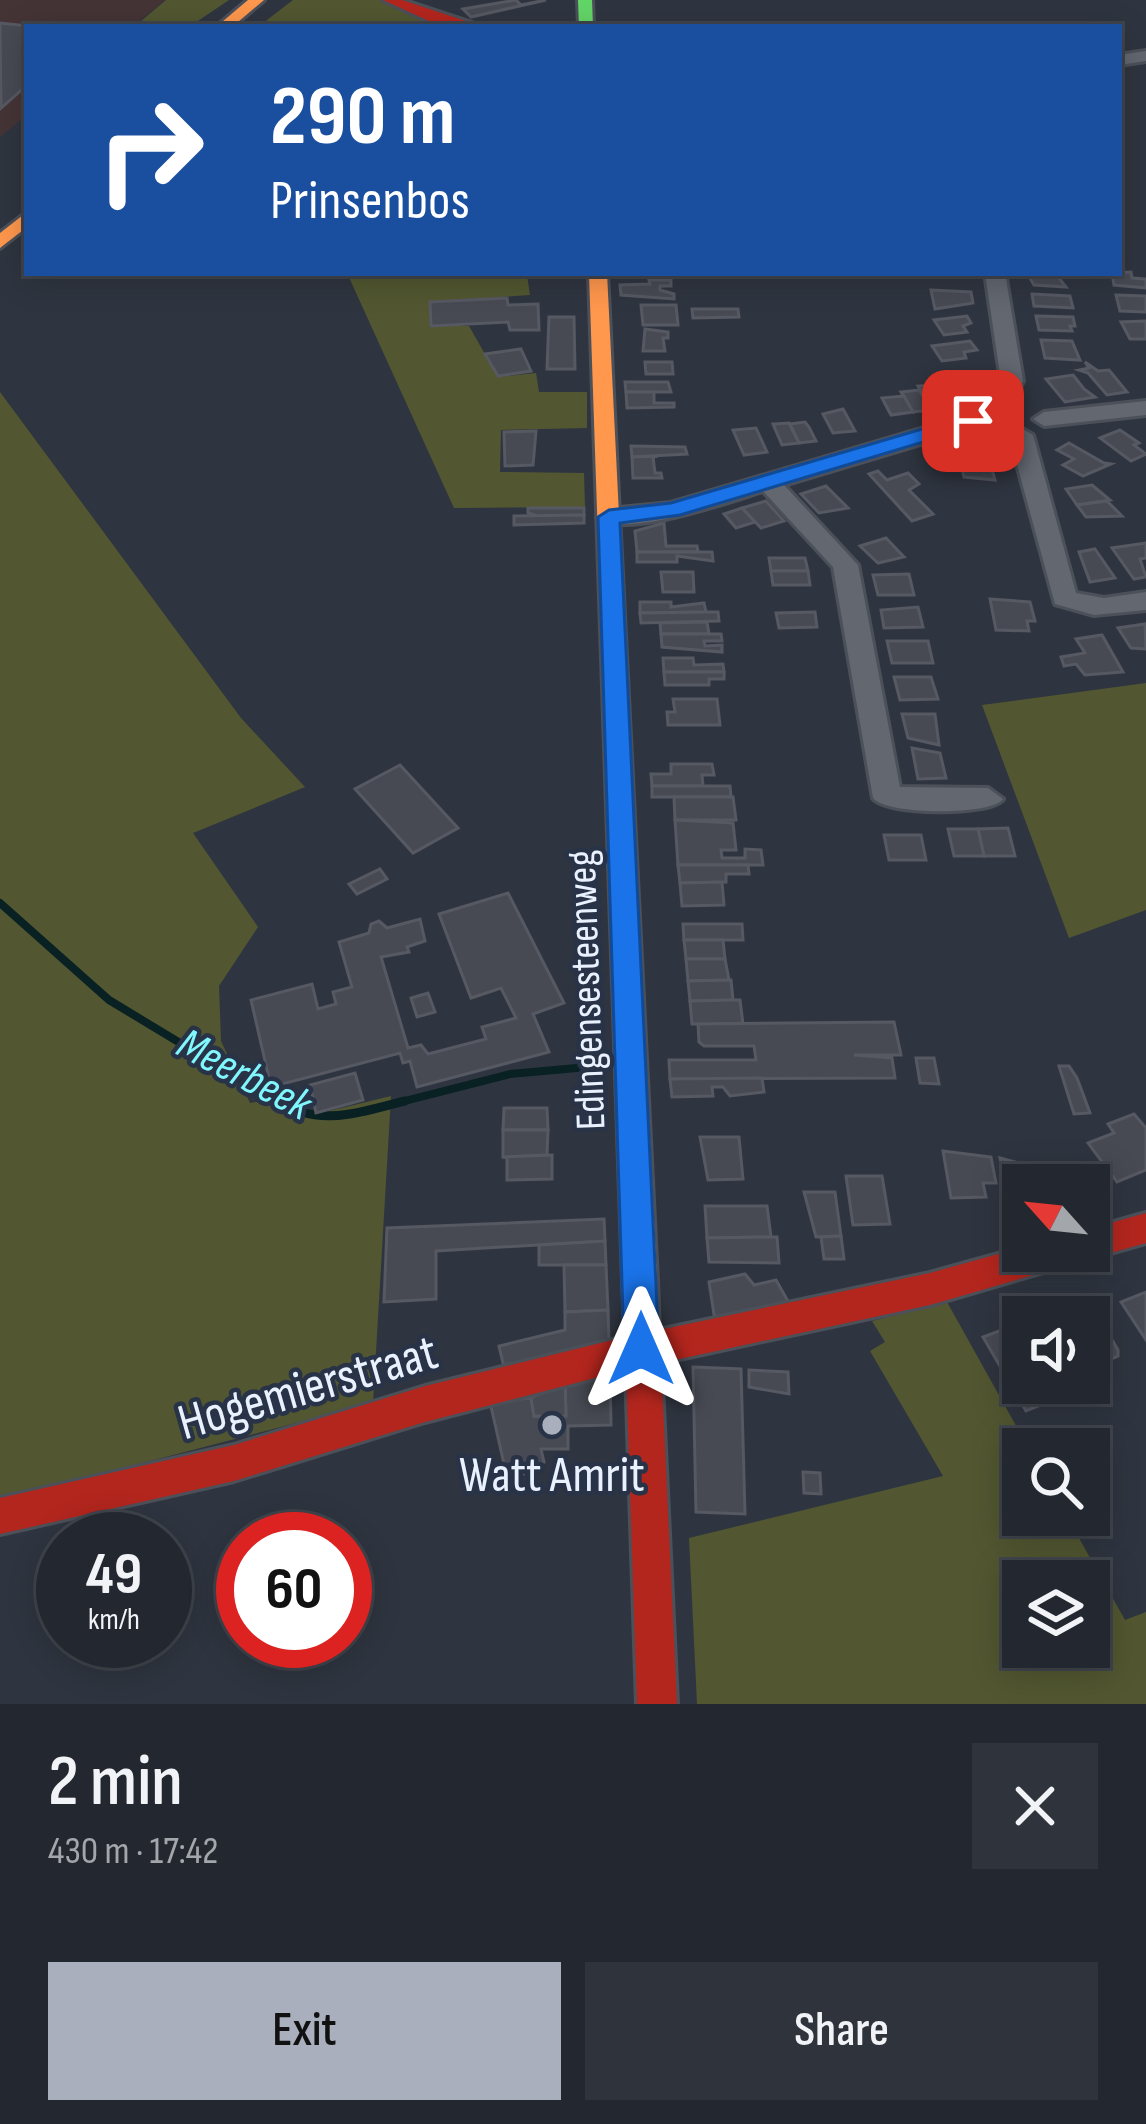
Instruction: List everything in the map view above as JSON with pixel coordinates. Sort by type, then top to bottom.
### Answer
[{"type":"main road","points":[[241,14],[280,0]]},
{"type":"main road","points":[[390,0],[462,24]]},
{"type":"main road","points":[[0,217],[24,195]]},
{"type":"main road","points":[[0,243],[24,220]]},
{"type":"main road","name":"Edingensesteenweg","points":[[598,276],[657,1704]]},
{"type":"main road","points":[[1110,1238],[1146,1228]]},
{"type":"main road","name":"Hogemierstraat","points":[[0,1516],[234,1463],[425,1404],[641,1349],[930,1288],[1002,1268]]},
{"type":"street","points":[[609,517],[673,510],[973,421],[1007,393],[1012,381],[995,276]]},
{"type":"street","points":[[1007,393],[1029,403],[1043,419]]},
{"type":"street","points":[[1021,435],[1043,419],[1146,408]]},
{"type":"street","points":[[973,421],[1021,435]]},
{"type":"street","points":[[1021,435],[1064,598],[1077,606],[1146,601]]},
{"type":"street","points":[[767,481],[845,565],[888,798],[988,799]]},
{"type":"shaded area","points":[[0,0],[165,0],[136,24],[24,24],[24,117],[0,137]]},
{"type":"green space","points":[[166,0],[229,0],[193,24],[138,24]]},
{"type":"green space","points":[[293,0],[380,0],[441,24],[262,24]]},
{"type":"green space","points":[[348,276],[527,276],[530,295],[429,302],[430,325],[469,326],[498,377],[536,373],[539,392],[587,392],[587,428],[501,430],[500,472],[584,473],[585,507],[454,508]]},
{"type":"green space","points":[[0,392],[241,718],[305,787],[193,833],[258,927],[219,986],[221,1041],[250,1103],[300,1095],[309,1116],[391,1096],[373,1403],[0,1500]]},
{"type":"green space","points":[[1146,683],[1146,910],[1069,938],[982,705]]},
{"type":"green space","points":[[947,1302],[1017,1428],[1002,1428],[1002,1536],[1078,1536],[1091,1560],[1002,1560],[1002,1668],[1110,1668],[1110,1593],[1125,1620],[1146,1612],[1146,1704],[697,1704],[689,1538],[943,1476],[870,1351],[885,1342],[872,1321]]},
{"type":"building","points":[[516,0],[521,5],[546,0],[471,17],[463,9]]},
{"type":"building","points":[[0,23],[24,26],[24,88],[1,108]]},
{"type":"building","points":[[1122,272],[1146,279],[1146,288],[1114,285],[1112,276]]},
{"type":"building","points":[[1029,276],[1057,276],[1066,287],[1034,285]]},
{"type":"building","points":[[649,280],[671,280],[671,286],[660,286],[660,290],[674,294],[674,299],[621,295],[620,285],[650,284]]},
{"type":"building","points":[[931,290],[971,292],[973,303],[935,309]]},
{"type":"building","points":[[1032,294],[1070,296],[1073,308],[1034,306]]},
{"type":"building","points":[[1116,295],[1146,296],[1146,312],[1120,311]]},
{"type":"building","points":[[507,298],[508,305],[538,304],[539,330],[510,330],[508,322],[431,326],[430,302]]},
{"type":"building","points":[[641,305],[676,305],[678,325],[643,325]]},
{"type":"building","points":[[692,309],[738,309],[739,317],[693,318]]},
{"type":"building","points":[[967,316],[971,323],[963,326],[967,332],[944,335],[934,320]]},
{"type":"building","points":[[1036,316],[1073,317],[1075,326],[1070,326],[1072,331],[1039,330]]},
{"type":"building","points":[[549,317],[574,317],[575,369],[547,369]]},
{"type":"building","points":[[1146,321],[1146,339],[1130,339],[1121,322]]},
{"type":"building","points":[[645,329],[668,332],[668,338],[663,338],[665,351],[643,351]]},
{"type":"building","points":[[1041,340],[1072,341],[1080,360],[1045,358]]},
{"type":"building","points":[[970,341],[977,350],[964,352],[966,358],[942,361],[932,346]]},
{"type":"building","points":[[521,349],[531,371],[498,376],[485,354]]},
{"type":"building","points":[[645,362],[672,362],[673,374],[646,374]]},
{"type":"building","points":[[1085,362],[1098,371],[1109,370],[1127,392],[1107,395],[1088,373],[1079,370],[1089,368]]},
{"type":"building","points":[[1073,375],[1095,397],[1065,402],[1046,379]]},
{"type":"building","points":[[625,382],[668,382],[671,392],[626,392]]},
{"type":"building","points":[[935,385],[946,403],[929,405],[918,386]]},
{"type":"building","points":[[919,390],[932,410],[913,412],[901,392]]},
{"type":"building","points":[[626,392],[654,392],[654,403],[674,403],[674,407],[627,408]]},
{"type":"building","points":[[904,396],[913,412],[891,415],[882,398]]},
{"type":"building","points":[[843,409],[855,431],[833,433],[823,414]]},
{"type":"building","points":[[805,422],[816,441],[799,443],[790,424]]},
{"type":"building","points":[[789,423],[799,443],[782,445],[773,424]]},
{"type":"building","points":[[756,428],[767,452],[744,455],[733,430]]},
{"type":"building","points":[[1120,430],[1146,454],[1131,461],[1100,438]]},
{"type":"building","points":[[536,431],[533,465],[505,466],[504,432]]},
{"type":"building","points":[[1069,443],[1111,464],[1083,476],[1063,465],[1074,459],[1057,450]]},
{"type":"building","points":[[631,446],[685,447],[687,454],[632,457]]},
{"type":"building","points":[[658,456],[653,457],[655,473],[662,478],[633,478],[632,457]]},
{"type":"building","points":[[989,458],[995,480],[964,477],[960,461]]},
{"type":"building","points":[[878,471],[887,480],[908,473],[919,484],[909,490],[933,514],[912,521],[869,474]]},
{"type":"building","points":[[1092,485],[1110,500],[1077,505],[1066,489]]},
{"type":"building","points":[[826,486],[848,508],[819,513],[801,494]]},
{"type":"building","points":[[766,501],[784,521],[761,528],[742,508]]},
{"type":"building","points":[[1107,501],[1122,516],[1086,517],[1077,505]]},
{"type":"building","points":[[528,508],[584,508],[584,515],[537,516],[528,513]]},
{"type":"building","points":[[742,508],[755,522],[736,528],[724,514]]},
{"type":"building","points":[[584,515],[584,523],[514,525],[514,516]]},
{"type":"building","points":[[664,523],[666,546],[697,546],[698,552],[637,552],[635,531]]},
{"type":"building","points":[[886,538],[904,557],[878,563],[860,546]]},
{"type":"building","points":[[1146,543],[1146,558],[1140,559],[1146,577],[1134,579],[1112,548]]},
{"type":"building","points":[[1095,549],[1115,578],[1090,582],[1079,552]]},
{"type":"building","points":[[637,552],[712,552],[713,561],[677,556],[677,562],[637,562]]},
{"type":"building","points":[[769,558],[805,558],[808,571],[771,571]]},
{"type":"building","points":[[771,571],[808,571],[810,585],[773,585]]},
{"type":"building","points":[[661,572],[693,572],[694,592],[663,592]]},
{"type":"building","points":[[909,574],[914,595],[878,595],[873,575]]},
{"type":"building","points":[[990,599],[1030,602],[1035,621],[1027,621],[1029,631],[996,630]]},
{"type":"building","points":[[640,602],[671,602],[671,607],[704,603],[706,612],[640,613]]},
{"type":"building","points":[[918,607],[923,627],[884,628],[881,610]]},
{"type":"building","points":[[718,612],[719,621],[641,623],[640,613]]},
{"type":"building","points":[[815,612],[817,627],[779,628],[776,613]]},
{"type":"building","points":[[707,622],[709,634],[661,634],[660,623]]},
{"type":"building","points":[[1145,624],[1146,649],[1131,648],[1118,628]]},
{"type":"building","points":[[661,634],[721,634],[722,641],[704,641],[705,646],[722,645],[722,652],[662,647]]},
{"type":"building","points":[[1102,635],[1123,672],[1085,675],[1076,664],[1064,666],[1061,657],[1085,653],[1076,639]]},
{"type":"building","points":[[887,641],[928,641],[933,663],[892,663]]},
{"type":"building","points":[[663,658],[693,658],[694,665],[723,664],[724,672],[664,672]]},
{"type":"building","points":[[664,672],[724,672],[724,679],[709,679],[709,685],[665,685]]},
{"type":"building","points":[[894,677],[931,677],[938,699],[900,700]]},
{"type":"building","points":[[673,699],[717,699],[720,725],[668,725],[667,712],[675,712]]},
{"type":"building","points":[[902,714],[935,714],[939,745],[908,738]]},
{"type":"building","points":[[912,748],[940,753],[946,778],[918,779]]},
{"type":"building","points":[[671,764],[712,764],[714,775],[702,775],[703,786],[652,786],[651,774],[671,774]]},
{"type":"building","points":[[400,765],[458,828],[413,853],[355,789]]},
{"type":"building","points":[[652,786],[730,786],[731,797],[652,797]]},
{"type":"building","points":[[674,797],[733,797],[736,820],[675,820]]},
{"type":"building","points":[[675,820],[733,823],[736,850],[721,850],[722,858],[745,858],[745,849],[761,850],[763,865],[678,865]]},
{"type":"building","points":[[1008,828],[1015,856],[984,856],[978,829]]},
{"type":"building","points":[[948,829],[978,829],[984,856],[954,856]]},
{"type":"building","points":[[884,835],[921,835],[926,860],[889,860]]},
{"type":"building","points":[[678,865],[748,865],[749,874],[726,874],[726,882],[680,883]]},
{"type":"building","points":[[380,869],[387,879],[357,894],[349,884]]},
{"type":"building","points":[[722,882],[724,905],[682,906],[680,883]]},
{"type":"building","points":[[508,893],[564,1003],[533,1014],[549,1052],[417,1087],[410,1061],[403,1063],[400,1053],[271,1087],[251,1000],[312,984],[318,1009],[336,1004],[333,992],[352,987],[339,942],[369,933],[371,924],[379,921],[387,928],[420,919],[425,941],[407,947],[409,952],[381,957],[408,1048],[421,1045],[428,1054],[486,1039],[482,1027],[516,1018],[501,988],[471,998],[439,914]]},
{"type":"building","points":[[683,924],[742,924],[743,940],[684,940]]},
{"type":"building","points":[[684,940],[723,940],[725,959],[686,959]]},
{"type":"building","points":[[686,959],[725,959],[729,980],[688,981]]},
{"type":"building","points":[[731,980],[733,1000],[690,1001],[688,981]]},
{"type":"building","points":[[428,993],[435,1012],[417,1017],[411,998]]},
{"type":"building","points":[[740,1000],[743,1024],[692,1024],[690,1001]]},
{"type":"building","points":[[894,1022],[901,1055],[854,1055],[892,1058],[895,1078],[670,1079],[669,1060],[756,1060],[754,1046],[704,1046],[699,1042],[698,1024]]},
{"type":"building","points":[[916,1058],[934,1058],[939,1084],[920,1083]]},
{"type":"building","points":[[1059,1066],[1069,1066],[1077,1078],[1090,1113],[1074,1114]]},
{"type":"building","points":[[355,1073],[363,1100],[316,1113],[310,1085]]},
{"type":"building","points":[[762,1078],[764,1092],[730,1096],[723,1087],[712,1087],[713,1096],[672,1097],[670,1079]]},
{"type":"building","points":[[504,1108],[547,1108],[548,1130],[503,1130]]},
{"type":"building","points":[[1134,1114],[1146,1128],[1146,1170],[1117,1182],[1110,1164],[1104,1164],[1088,1143],[1114,1133],[1108,1124]]},
{"type":"building","points":[[503,1130],[548,1130],[547,1155],[503,1157]]},
{"type":"building","points":[[700,1137],[739,1137],[743,1179],[708,1180]]},
{"type":"building","points":[[943,1151],[991,1157],[996,1183],[983,1183],[986,1197],[951,1198]]},
{"type":"building","points":[[552,1155],[552,1179],[507,1180],[507,1158],[503,1157]]},
{"type":"building","points":[[846,1176],[882,1176],[890,1224],[853,1225]]},
{"type":"building","points":[[804,1192],[835,1192],[841,1236],[816,1237]]},
{"type":"building","points":[[705,1206],[767,1206],[771,1237],[707,1238]]},
{"type":"building","points":[[604,1219],[605,1241],[436,1251],[436,1299],[384,1302],[387,1228]]},
{"type":"building","points":[[841,1236],[844,1259],[824,1259],[821,1237]]},
{"type":"building","points":[[777,1237],[779,1263],[709,1262],[707,1238]]},
{"type":"building","points":[[605,1241],[606,1265],[539,1265],[539,1245]]},
{"type":"building","points":[[564,1265],[606,1265],[608,1310],[565,1312]]},
{"type":"building","points":[[745,1274],[754,1285],[776,1280],[789,1303],[715,1321],[709,1282]]},
{"type":"building","points":[[1146,1292],[1146,1340],[1121,1302]]},
{"type":"building","points":[[608,1310],[609,1340],[504,1367],[499,1346],[565,1330],[565,1312]]},
{"type":"building","points":[[1002,1330],[1002,1370],[983,1337]]},
{"type":"building","points":[[1110,1336],[1118,1350],[1118,1356],[1110,1360]]},
{"type":"building","points":[[693,1367],[741,1369],[745,1514],[696,1512]]},
{"type":"building","points":[[749,1370],[788,1372],[789,1394],[749,1387]]},
{"type":"building","name":"Watt Amrit","points":[[610,1371],[611,1425],[568,1426],[568,1449],[541,1449],[544,1462],[521,1465],[523,1474],[507,1477],[490,1402],[531,1398],[534,1416],[566,1416],[565,1382]]},
{"type":"building","points":[[565,1382],[566,1416],[534,1416],[531,1398]]},
{"type":"building","points":[[803,1472],[820,1473],[821,1494],[804,1493]]},
{"type":"waterway","name":"Meerbeek","points":[[0,903],[109,1000],[281,1104]]},
{"type":"waterway","name":"Meerbeek","points":[[398,1103],[510,1074],[599,1066]]},
{"type":"waterway","name":"Meerbeek","points":[[277,1101],[324,1116],[398,1103]]},
{"type":"waterway","name":"Meerbeek","points":[[398,1103],[405,1101]]},
{"type":"waterway","name":"Meerbeek","points":[[393,1104],[398,1103]]},
{"type":"traffic: fast","points":[[585,0],[586,24]]},
{"type":"traffic: slow","points":[[227,24],[257,0]]},
{"type":"traffic: slow","points":[[0,243],[24,220]]},
{"type":"traffic: slow","points":[[598,276],[640,1281]]},
{"type":"traffic: jam","points":[[390,0],[462,24]]},
{"type":"traffic: jam","points":[[1110,1238],[1146,1228]]},
{"type":"traffic: jam","points":[[0,1516],[234,1463],[425,1404],[585,1362],[930,1289],[1002,1269]]},
{"type":"traffic: jam","points":[[640,1281],[657,1704]]},
{"type":"place","name":"Watt Amrit","points":[[552,1425]]},
{"type":"route","points":[[641,1349],[642,1265],[609,517],[673,510],[973,421]]}]
